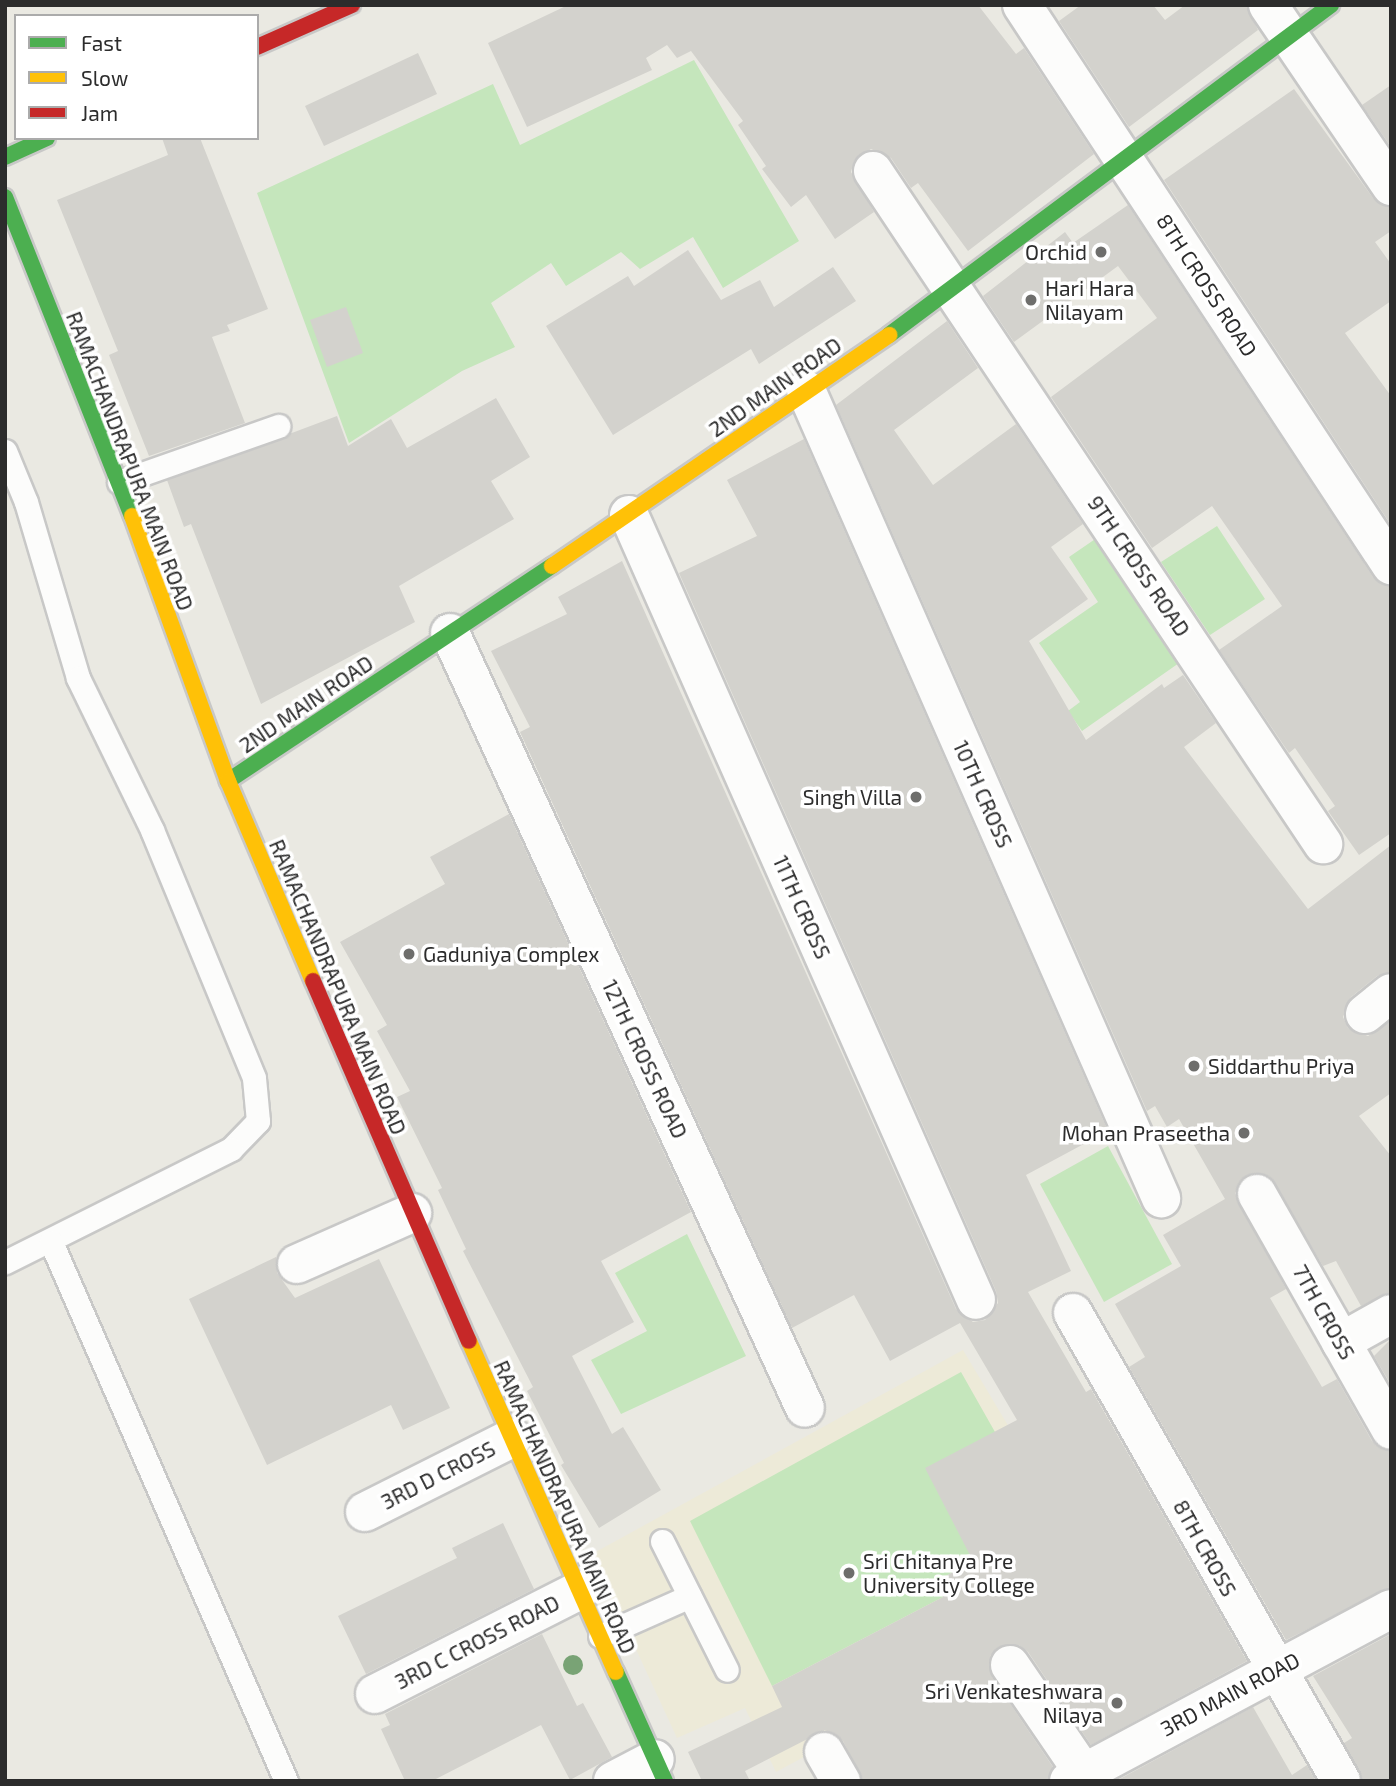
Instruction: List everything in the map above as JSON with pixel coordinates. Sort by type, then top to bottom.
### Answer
[{"type":"street","points":[[259,46],[352,5]]},
{"type":"street","name":"8TH CROSS ROAD","points":[[1022,5],[1391,565]]},
{"type":"street","name":"2ND MAIN ROAD","points":[[228,781],[629,514],[954,289],[1126,162],[1279,20],[1331,5]]},
{"type":"street","points":[[1279,20],[1391,186]]},
{"type":"street","points":[[5,157],[43,140]]},
{"type":"street","name":"9TH CROSS ROAD","points":[[873,171],[1323,844]]},
{"type":"street","name":"RAMACHANDRAPURA MAIN ROAD","points":[[5,197],[118,482],[228,781],[412,1213],[660,1770]]},
{"type":"street","name":"10TH CROSS","points":[[806,390],[1161,1198]]},
{"type":"street","name":"11TH CROSS","points":[[629,514],[976,1300]]},
{"type":"street","name":"12TH CROSS ROAD","points":[[450,633],[805,1408]]},
{"type":"street","name":"7TH CROSS","points":[[1257,1194],[1391,1430]]},
{"type":"street","points":[[297,1264],[412,1213]]},
{"type":"street","name":"8TH CROSS","points":[[1073,1313],[1274,1669],[1341,1781]]},
{"type":"street","points":[[1341,1342],[1391,1314]]},
{"type":"street","name":"3RD D CROSS","points":[[365,1512],[512,1438]]},
{"type":"street","name":"3RD C CROSS ROAD","points":[[375,1694],[580,1590]]},
{"type":"street","name":"3RD MAIN ROAD","points":[[1081,1778],[1274,1669],[1391,1609]]},
{"type":"street","points":[[1010,1665],[1081,1778]]},
{"type":"street","points":[[613,1781],[660,1770]]},
{"type":"lane","points":[[118,482],[278,426]]},
{"type":"lane","points":[[5,451],[26,502],[78,678],[152,830],[254,1078],[258,1121],[231,1149],[51,1242],[5,1262]]},
{"type":"lane","points":[[51,1242],[286,1781]]},
{"type":"lane","points":[[662,1541],[727,1670]]},
{"type":"lane","points":[[600,1636],[690,1596]]},
{"type":"shaded area","name":"Sri Chitanya Pre University College","points":[[963,1350],[1108,1593],[776,1772],[745,1708],[677,1738],[592,1554]]},
{"type":"green space","points":[[694,60],[799,241],[723,288],[693,237],[640,269],[621,252],[566,286],[551,263],[491,303],[515,347],[462,371],[349,443],[257,193],[493,84],[520,145]]},
{"type":"green space","points":[[1217,526],[1265,599],[1210,635],[1161,562]]},
{"type":"green space","points":[[1104,533],[1189,656],[1082,731],[1068,711],[1080,702],[1039,643],[1098,602],[1069,557]]},
{"type":"green space","points":[[1108,1146],[1172,1264],[1104,1302],[1040,1184]]},
{"type":"green space","points":[[687,1234],[746,1356],[621,1414],[591,1360],[647,1331],[615,1273]]},
{"type":"green space","points":[[961,1372],[995,1432],[973,1561],[935,1582],[943,1597],[772,1686],[690,1521]]},
{"type":"building","points":[[568,5],[978,5],[1016,54],[1024,48],[1094,154],[968,251],[918,183],[911,188],[891,158],[871,149],[854,161],[851,172],[874,212],[835,239],[806,195],[791,207],[762,169],[766,166],[738,125],[743,121],[691,51],[677,58],[667,45],[646,58],[652,70],[527,127],[488,43]]},
{"type":"building","points":[[1081,5],[1153,5],[1165,20],[1185,5],[1246,5],[1258,30],[1129,127],[1059,21]]},
{"type":"building","points":[[418,53],[437,94],[324,146],[305,106]]},
{"type":"building","points":[[1391,85],[1391,147],[1362,105]]},
{"type":"building","points":[[1294,89],[1373,198],[1391,208],[1391,231],[1375,242],[1391,264],[1391,301],[1345,333],[1391,396],[1391,525],[1164,180]]},
{"type":"building","points":[[163,140],[201,140],[268,309],[227,325],[230,331],[212,337],[245,423],[149,456],[109,355],[118,351],[57,200],[168,155]]},
{"type":"building","points":[[1128,205],[1373,577],[1391,587],[1391,833],[1359,855],[1328,811],[1335,806],[1295,748],[1289,753],[1219,650],[1282,606],[1212,506],[1152,548],[1051,397],[1157,318],[1118,266],[1014,342],[983,296],[1065,232],[1073,243]]},
{"type":"building","points":[[688,250],[721,300],[760,280],[774,307],[833,267],[856,301],[759,364],[751,349],[613,435],[546,326],[628,276],[634,286]]},
{"type":"building","points":[[346,307],[363,353],[327,367],[310,320]]},
{"type":"building","points":[[947,321],[978,368],[894,430],[933,485],[1016,424],[1083,524],[1051,547],[1088,599],[1029,641],[1086,740],[1162,684],[1164,688],[1183,675],[1216,723],[1184,747],[1308,909],[1391,845],[1391,972],[1377,976],[1351,997],[1343,1017],[1348,1028],[1368,1036],[1391,1021],[1391,1093],[1359,1116],[1391,1156],[1391,1292],[1361,1306],[1336,1261],[1323,1266],[1269,1176],[1247,1175],[1235,1193],[1286,1289],[1270,1298],[1322,1387],[1337,1379],[1372,1441],[1391,1452],[1391,1587],[1286,1640],[1129,1367],[1145,1357],[1115,1304],[1181,1266],[1163,1235],[1225,1199],[1179,1119],[1167,1127],[1155,1106],[1147,1111],[836,405]]},
{"type":"building","points":[[496,398],[530,457],[491,481],[514,519],[399,586],[415,622],[261,704],[191,524],[184,527],[167,480],[337,416],[348,446],[391,419],[407,448]]},
{"type":"building","points":[[804,439],[1108,1131],[1026,1175],[1071,1271],[1028,1292],[1086,1392],[1091,1389],[1247,1661],[1091,1745],[1028,1652],[1019,1645],[998,1647],[990,1656],[992,1677],[1053,1767],[1047,1781],[863,1781],[843,1741],[825,1730],[745,1771],[750,1781],[702,1781],[688,1752],[782,1707],[772,1686],[943,1597],[935,1582],[973,1561],[925,1468],[1017,1420],[960,1323],[890,1361],[854,1295],[792,1328],[520,732],[530,727],[491,651],[567,614],[558,597],[622,561],[956,1309],[973,1322],[985,1320],[998,1303],[996,1291],[679,573],[757,536],[727,480]]},
{"type":"building","points":[[509,814],[691,1212],[601,1261],[634,1322],[572,1356],[612,1434],[623,1427],[661,1490],[599,1528],[561,1465],[564,1463],[527,1391],[533,1387],[463,1251],[466,1249],[438,1190],[442,1188],[397,1097],[410,1091],[377,1031],[387,1025],[340,942],[445,884],[430,857]]},
{"type":"building","points":[[276,1257],[277,1273],[295,1298],[379,1259],[450,1408],[403,1430],[391,1405],[267,1465],[189,1299]]},
{"type":"building","points":[[1391,1339],[1391,1385],[1374,1356]]},
{"type":"building","points":[[503,1523],[534,1589],[366,1674],[338,1616],[457,1558],[452,1548]]},
{"type":"building","points":[[542,1634],[577,1706],[583,1703],[612,1757],[570,1780],[541,1725],[432,1781],[405,1781],[381,1729],[390,1725],[385,1714]]},
{"type":"building","points":[[1391,1634],[1391,1781],[1363,1781],[1344,1743],[1352,1738],[1313,1676]]},
{"type":"building","points":[[1253,1707],[1292,1775],[1307,1765],[1316,1781],[1116,1781]]},
{"type":"traffic: fast","points":[[889,335],[1331,5]]},
{"type":"traffic: fast","points":[[5,157],[43,140]]},
{"type":"traffic: fast","points":[[5,197],[132,516]]},
{"type":"traffic: fast","points":[[228,781],[552,566]]},
{"type":"traffic: fast","points":[[616,1672],[665,1781]]},
{"type":"traffic: slow","points":[[552,566],[889,335]]},
{"type":"traffic: slow","points":[[132,516],[228,781],[313,981]]},
{"type":"traffic: slow","points":[[469,1341],[616,1672]]},
{"type":"traffic: jam","points":[[259,46],[352,5]]},
{"type":"traffic: jam","points":[[313,981],[469,1341]]},
{"type":"place","name":"Orchid","points":[[1101,252]]},
{"type":"place","name":"Hari Hara Nilayam","points":[[1031,300]]},
{"type":"place","name":"Singh Villa","points":[[916,797]]},
{"type":"place","name":"Gaduniya Complex","points":[[409,954]]},
{"type":"place","name":"Siddarthu Priya","points":[[1194,1066]]},
{"type":"place","name":"Mohan Praseetha","points":[[1244,1133]]},
{"type":"place","name":"Sri Chitanya Pre University College","points":[[849,1573]]},
{"type":"place","name":"Sri Venkateshwara Nilaya","points":[[1117,1703]]}]
